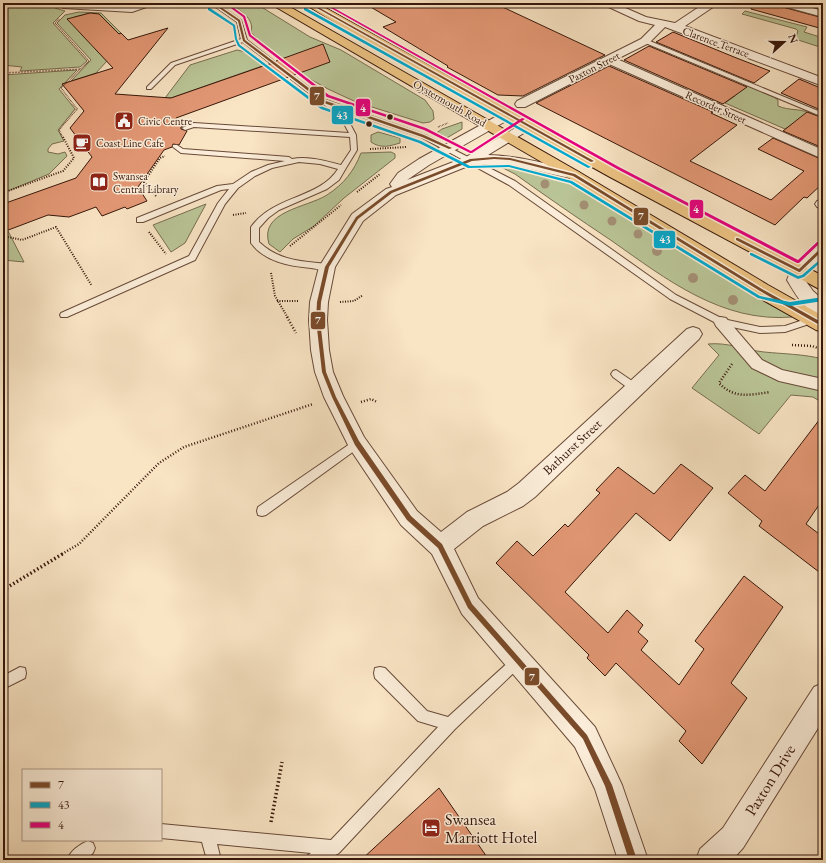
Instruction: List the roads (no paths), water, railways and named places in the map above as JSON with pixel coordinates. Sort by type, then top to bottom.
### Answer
[{"type":"main road","name":"Oystermouth Road","points":[[276,3],[574,175],[761,290],[818,318]]},
{"type":"main road","name":"Oystermouth Road","points":[[309,3],[615,174],[823,284]]},
{"type":"street","name":"Clarence Terrace","points":[[606,3],[643,19],[677,27],[823,82]]},
{"type":"street","points":[[783,3],[823,14]]},
{"type":"street","points":[[677,27],[710,4]]},
{"type":"street","name":"Paxton Street","points":[[521,104],[645,41],[662,24]]},
{"type":"street","name":"Recorder Street","points":[[608,60],[823,155]]},
{"type":"street","points":[[391,192],[403,176],[508,114]]},
{"type":"street","points":[[527,125],[471,160],[391,192],[357,218],[327,267],[319,302],[318,320],[324,372],[334,397],[357,443],[409,518],[440,546],[470,606],[585,737],[608,785],[632,860]]},
{"type":"street","points":[[471,160],[494,158],[510,159],[574,175]]},
{"type":"street","points":[[818,318],[815,294],[796,280],[799,271],[823,248]]},
{"type":"street","points":[[761,290],[790,297],[815,294]]},
{"type":"street","points":[[721,322],[757,364],[779,375],[823,385]]},
{"type":"street","name":"Bathurst Street","points":[[440,546],[475,519],[515,499],[527,490],[693,334]]},
{"type":"street","name":"Paxton Drive","points":[[711,860],[733,838],[823,696]]},
{"type":"lane","points":[[58,3],[63,6],[132,10],[155,3]]},
{"type":"lane","points":[[213,3],[239,21],[242,25],[241,35],[244,40],[272,62]]},
{"type":"lane","points":[[149,88],[173,64],[244,40]]},
{"type":"lane","points":[[645,41],[823,115]]},
{"type":"lane","points":[[293,78],[344,117],[353,135],[354,150],[336,178],[324,187],[276,208],[265,216],[255,227],[255,243],[264,253],[278,261],[327,267]]},
{"type":"lane","points":[[325,102],[423,136],[450,148],[512,183],[673,297],[721,322],[760,330],[785,329],[818,318]]},
{"type":"lane","points":[[185,128],[194,125],[353,135]]},
{"type":"lane","points":[[176,146],[181,150],[320,162],[343,168]]},
{"type":"lane","points":[[140,220],[220,188],[235,186],[270,166],[299,160]]},
{"type":"lane","points":[[64,315],[192,258],[210,224],[235,186]]},
{"type":"lane","points":[[616,374],[635,388]]},
{"type":"lane","points":[[262,511],[357,443]]},
{"type":"lane","points":[[313,860],[334,848],[450,724],[518,661]]},
{"type":"lane","points":[[3,683],[20,673]]},
{"type":"lane","points":[[380,673],[423,716],[450,724]]},
{"type":"lane","points":[[162,831],[334,848]]},
{"type":"lane","points":[[208,836],[214,860]]},
{"type":"lane","points":[[74,860],[88,848]]},
{"type":"place","name":"Civic Centre","points":[[124,121]]},
{"type":"place","name":"Coast Line Cafe","points":[[82,143]]},
{"type":"place","name":"Swansea Central Library","points":[[99,182]]},
{"type":"place","name":"Swansea Marriott Hotel","points":[[431,828]]}]
